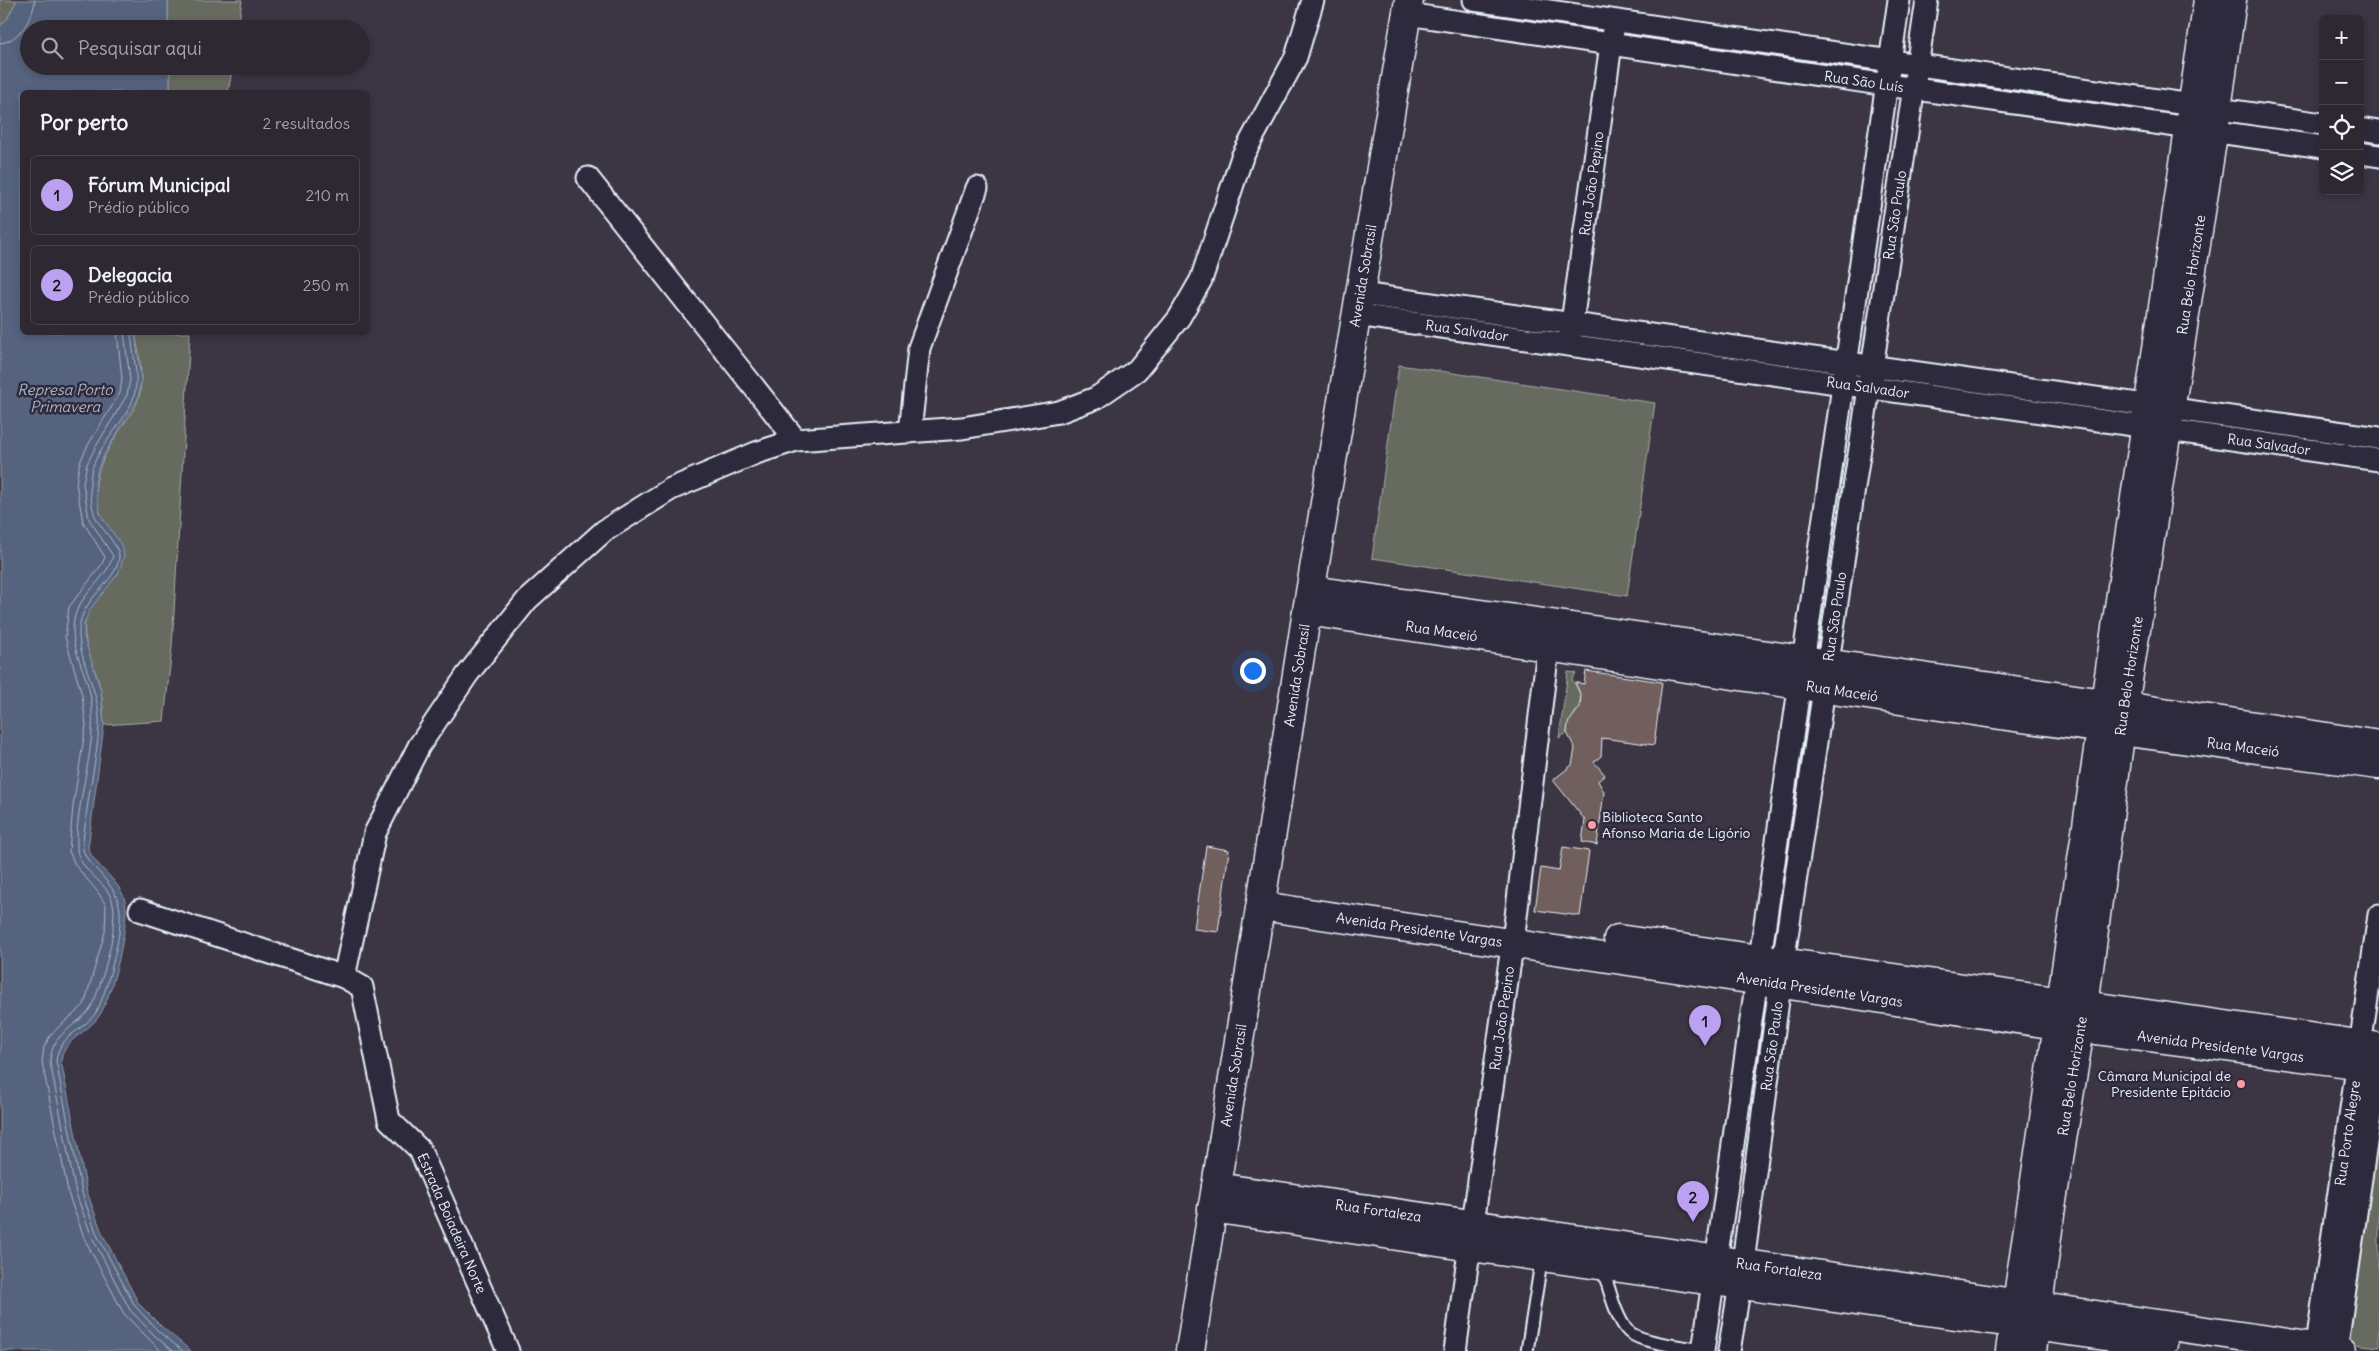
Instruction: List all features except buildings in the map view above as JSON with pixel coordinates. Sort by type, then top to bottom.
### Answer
[{"type":"street","points":[[140,910],[350,980],[375,833],[419,746],[467,675],[527,600],[604,531],[670,488],[756,453],[796,440],[962,428],[1059,412],[1096,398],[1137,370],[1179,318],[1201,280],[1242,157],[1296,57],[1313,0]]},
{"type":"street","name":"Rua São Luís","points":[[1474,0],[1918,63],[2088,90],[2319,146]]},
{"type":"street","name":"Rua São Paulo","points":[[1703,1350],[1742,1073],[1797,868],[1812,776],[1814,584],[1899,0]]},
{"type":"street","name":"Rua São Paulo","points":[[1729,1351],[1742,1274],[1768,1076],[1773,864],[1786,774],[1840,587],[1867,389],[1927,0]]},
{"type":"street","name":"Rua Belo Horizonte","points":[[2204,118],[2208,0]]},
{"type":"street","name":"Rua Belo Horizonte","points":[[2010,1351],[2027,1322],[2041,1205],[2157,419],[2204,118],[2232,0]]},
{"type":"street","name":"Rua São Luís","points":[[1408,7],[1611,44],[1887,86],[2086,113],[2319,124]]},
{"type":"street","name":"Avenida Sobrasil","points":[[1190,1351],[1309,601],[1408,7]]},
{"type":"street","name":"Rua João Pepino","points":[[1569,346],[1614,20]]},
{"type":"street","points":[[1786,71],[1789,45]]},
{"type":"street","points":[[2086,113],[2088,90]]},
{"type":"street","points":[[2364,130],[2379,132]]},
{"type":"street","points":[[1877,148],[1904,152]]},
{"type":"street","points":[[2364,154],[2379,156]]},
{"type":"street","points":[[588,178],[796,440]]},
{"type":"street","points":[[910,432],[919,348],[977,188]]},
{"type":"street","points":[[1862,254],[1888,257]]},
{"type":"street","name":"Rua Salvador","points":[[1359,305],[1572,324],[1967,380],[2157,419],[2373,459]]},
{"type":"street","name":"Rua Salvador","points":[[1359,305],[1569,346],[1965,402],[2374,437]]},
{"type":"street","points":[[1759,374],[1761,350]]},
{"type":"street","points":[[1965,402],[1967,380]]},
{"type":"street","points":[[2373,459],[2374,437]]},
{"type":"street","points":[[1830,471],[1856,474]]},
{"type":"street","points":[[1814,584],[1840,587]]},
{"type":"street","name":"Rua Maceió","points":[[1309,601],[2218,733],[2324,747],[2379,745]]},
{"type":"street","name":"Rua João Pepino","points":[[1455,1351],[1514,933],[1550,636]]},
{"type":"street","name":"Rua Maceió","points":[[2324,747],[2379,765]]},
{"type":"street","points":[[1786,774],[1812,776]]},
{"type":"street","points":[[1773,864],[1797,868]]},
{"type":"street","name":"Avenida Presidente Vargas","points":[[1262,897],[2070,1015],[2372,1057]]},
{"type":"street","name":"Rua Porto Alegre","points":[[2330,1350],[2341,1249],[2372,1057],[2379,915]]},
{"type":"street","name":"Estrada Boiadeira Norte","points":[[350,980],[364,990],[389,1120],[420,1150],[508,1351]]},
{"type":"street","points":[[1742,1073],[1768,1076]]},
{"type":"street","points":[[1731,1152],[1758,1155]]},
{"type":"street","name":"Rua Fortaleza","points":[[1214,1198],[1921,1300],[2027,1322],[2138,1331],[2220,1345],[2330,1350]]},
{"type":"street","name":"Rua Fortaleza","points":[[1543,1245],[1602,1265],[1646,1260]]},
{"type":"lane","points":[[1527,1351],[1543,1245]]},
{"type":"lane","points":[[1602,1265],[1620,1318],[1628,1331],[1640,1338],[1703,1350]]},
{"type":"green space","points":[[0,0],[17,0],[7,19],[0,26]]},
{"type":"green space","points":[[168,0],[242,0],[239,20],[168,20]]},
{"type":"green space","points":[[170,75],[231,75],[228,90],[170,90]]},
{"type":"green space","points":[[135,335],[190,335],[172,647],[164,721],[104,725],[101,691],[85,635],[86,615],[122,546],[110,531],[97,504],[97,477],[108,449],[139,397],[141,373]]},
{"type":"green space","points":[[1399,365],[1655,403],[1627,596],[1372,558]]},
{"type":"green space","points":[[1568,672],[1576,673],[1572,680],[1578,689],[1580,702],[1567,733],[1559,738]]},
{"type":"green space","points":[[2379,1094],[2379,1347],[2347,1343]]},
{"type":"water","name":"Represa Porto Primavera","points":[[17,0],[168,0],[168,20],[20,20],[20,75],[170,75],[170,90],[20,90],[20,335],[135,335],[141,380],[138,399],[105,453],[98,468],[95,484],[100,514],[122,546],[124,556],[118,574],[91,608],[84,624],[84,637],[101,691],[104,725],[88,848],[96,862],[122,893],[126,911],[125,925],[119,960],[104,1007],[94,1022],[71,1041],[63,1053],[61,1061],[87,1192],[102,1233],[139,1304],[162,1327],[191,1351],[0,1351],[0,26],[7,19]]},
{"type":"place","name":"Biblioteca Santo Afonso Maria de Ligório","points":[[1592,825]]},
{"type":"place","name":"Fórum Municipal","points":[[1705,1046]]},
{"type":"place","name":"Câmara Municipal de Presidente Epitácio","points":[[2241,1084]]},
{"type":"place","name":"Delegacia","points":[[1693,1222]]}]
